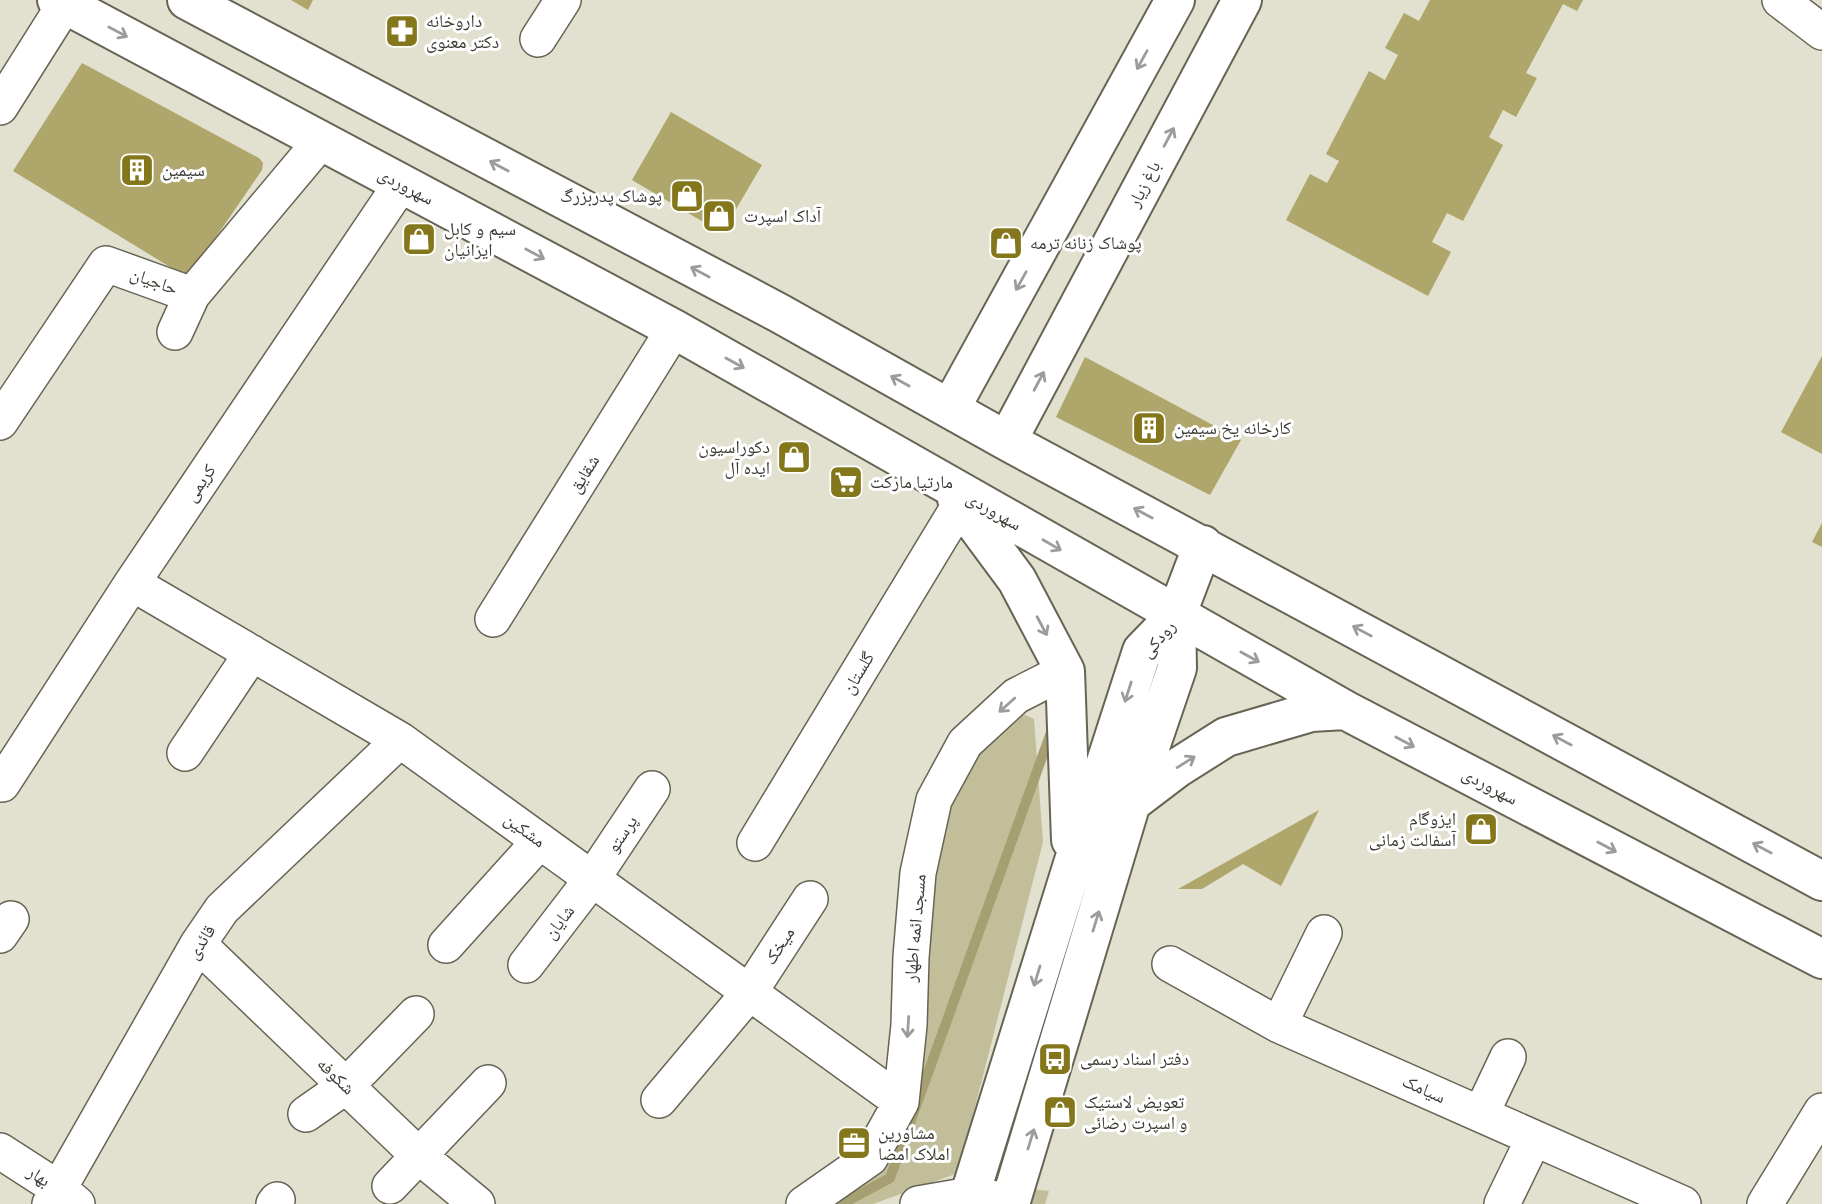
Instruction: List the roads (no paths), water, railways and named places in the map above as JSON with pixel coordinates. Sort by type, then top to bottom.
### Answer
[{"type":"main road","points":[[187,0],[779,313],[1007,441],[1822,881]]},
{"type":"main road","points":[[950,409],[1175,0]]},
{"type":"main road","name":"باغ زیار","points":[[1007,441],[1242,0]]},
{"type":"main road","name":"سهروردی","points":[[63,1],[674,329],[1345,710],[1822,959]]},
{"type":"main road","points":[[930,473],[961,503],[1017,580],[1065,671],[1073,864]]},
{"type":"main road","points":[[1176,616],[1203,545]]},
{"type":"main road","name":"رودکی","points":[[1010,1202],[1131,803],[1178,668],[1176,616]]},
{"type":"main road","name":"رودکی","points":[[965,1202],[1142,651],[1176,616]]},
{"type":"main road","points":[[1131,803],[1177,768],[1226,737],[1311,712],[1345,710]]},
{"type":"street","points":[[538,39],[563,0]]},
{"type":"street","points":[[1780,0],[1822,32]]},
{"type":"street","points":[[0,107],[63,1]]},
{"type":"street","name":"حاجیان","points":[[0,422],[106,264],[192,295],[321,141]]},
{"type":"street","name":"کریمی","points":[[2,784],[132,583],[401,184]]},
{"type":"street","points":[[174,332],[192,295]]},
{"type":"street","name":"شقایق","points":[[493,619],[674,329]]},
{"type":"street","name":"گلستان","points":[[755,843],[961,503]]},
{"type":"street","name":"مشکین","points":[[132,583],[400,740],[901,1102]]},
{"type":"street","points":[[185,753],[252,653]]},
{"type":"street","name":"مسجد ائمه اطهار","points":[[804,1204],[870,1158],[901,1102],[909,1025],[918,873],[934,800],[965,743],[1016,696],[1065,671]]},
{"type":"street","name":"قائدی","points":[[62,1199],[198,944],[222,909],[400,740]]},
{"type":"street","name":"پرستو","points":[[592,879],[652,789]]},
{"type":"street","points":[[446,945],[540,841]]},
{"type":"street","name":"شایان","points":[[526,965],[592,879]]},
{"type":"street","name":"میخک","points":[[749,993],[810,899]]},
{"type":"street","points":[[1279,1026],[1324,933]]},
{"type":"street","name":"شکوفه","points":[[198,944],[419,1156],[477,1204]]},
{"type":"street","name":"سیامک","points":[[1170,964],[1279,1026],[1683,1204]]},
{"type":"street","points":[[659,1100],[749,993]]},
{"type":"street","points":[[306,1114],[346,1086],[416,1014]]},
{"type":"street","points":[[1481,1114],[1508,1058]]},
{"type":"street","points":[[390,1186],[488,1083]]},
{"type":"street","points":[[1765,1204],[1822,1111]]},
{"type":"street","points":[[1502,1204],[1534,1138]]},
{"type":"street","name":"بهار","points":[[0,1151],[62,1199]]},
{"type":"street","points":[[918,1204],[1010,1202]]},
{"type":"waterway","points":[[842,1204],[890,1178],[1053,727]]},
{"type":"place","name":"داروخانه دکتر معنوی","points":[[402,31]]},
{"type":"place","name":"سیمین","points":[[137,170]]},
{"type":"place","name":"پوشاک پدربزرگ","points":[[687,196]]},
{"type":"place","name":"آداک اسپرت","points":[[719,216]]},
{"type":"place","name":"سیم و کابل ایرانیان","points":[[419,239]]},
{"type":"place","name":"پوشاک زنانه ترمه","points":[[1006,243]]},
{"type":"place","name":"کارخانه یخ سیمین","points":[[1149,428]]},
{"type":"place","name":"دکوراسیون ایده آل","points":[[794,457]]},
{"type":"place","name":"مارتیا مارکت","points":[[846,482]]},
{"type":"place","name":"ایزوگام آسفالت زمانی","points":[[1481,829]]},
{"type":"place","name":"دفتر اسناد رسمی","points":[[1055,1059]]},
{"type":"place","name":"تعویض لاستیک و اسپرت رضائی","points":[[1060,1112]]},
{"type":"place","name":"مشاورین املاک امضا","points":[[854,1143]]}]
